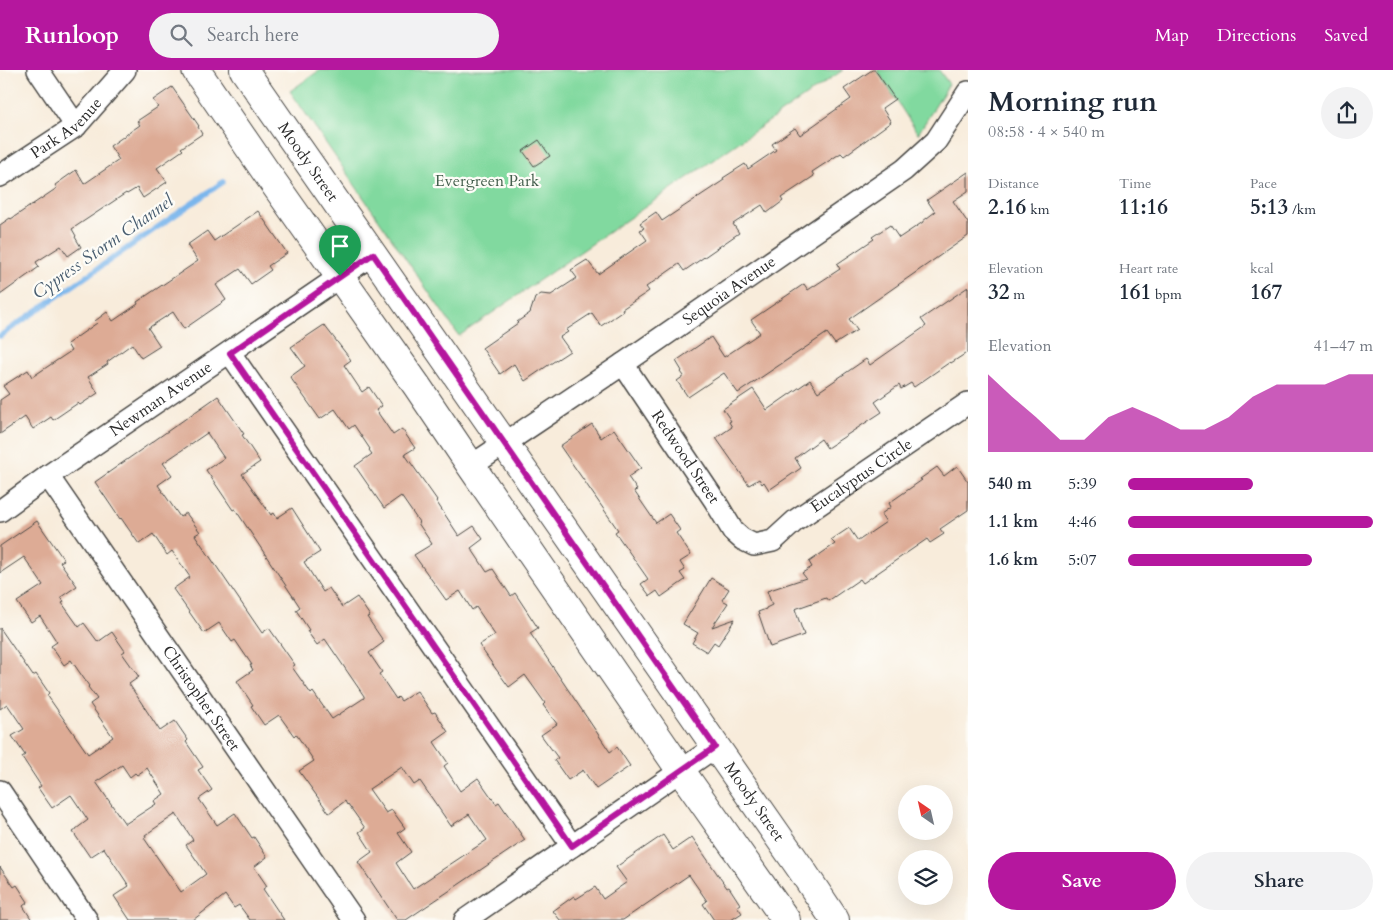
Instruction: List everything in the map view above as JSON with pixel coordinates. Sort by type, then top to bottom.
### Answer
[{"type":"main road","points":[[196,70],[786,920]]},
{"type":"main road","name":"Moody Street","points":[[244,70],[835,920]]},
{"type":"street","points":[[38,70],[76,126]]},
{"type":"street","name":"Park Avenue","points":[[0,176],[76,126],[125,70]]},
{"type":"street","name":"Sequoia Avenue","points":[[470,466],[623,364],[904,170],[936,141],[968,92]]},
{"type":"street","name":"Newman Avenue","points":[[0,511],[48,476],[373,254]]},
{"type":"street","points":[[230,353],[572,846]]},
{"type":"street","name":"Redwood Street","points":[[623,364],[715,501],[732,531],[742,540],[754,546]]},
{"type":"street","name":"Eucalyptus Circle","points":[[754,546],[773,541],[796,520],[968,403]]},
{"type":"street","name":"Christopher Street","points":[[48,476],[354,920]]},
{"type":"street","points":[[464,920],[715,747]]},
{"type":"street","points":[[0,791],[87,920]]},
{"type":"green space","name":"Evergreen Park","points":[[320,70],[843,70],[459,336],[290,91]]},
{"type":"green space","points":[[877,70],[939,70],[949,84],[918,134]]},
{"type":"building","points":[[872,70],[875,70],[895,99],[882,108],[891,122],[844,156],[841,153],[812,172],[814,176],[781,198],[783,201],[767,213],[762,205],[733,224],[739,233],[684,271],[679,264],[646,287],[649,291],[601,326],[592,313],[566,330],[568,332],[560,337],[570,351],[525,381],[514,364],[500,374],[482,348],[530,313],[535,298],[541,294],[551,295],[577,278],[571,270],[587,260],[598,274],[647,240],[640,230],[644,228],[640,223],[656,212],[662,221],[745,164],[748,169],[776,150],[772,144],[795,128],[800,135],[851,99],[844,89]]},
{"type":"building","points":[[172,87],[199,126],[202,134],[157,168],[167,182],[143,198],[137,188],[126,193],[72,229],[81,247],[68,256],[61,246],[36,262],[39,267],[0,295],[0,225],[57,188],[55,185],[76,170],[84,184],[119,160],[110,146],[140,125],[137,121],[158,107],[153,100]]},
{"type":"building","points":[[539,140],[550,156],[534,166],[523,151]]},
{"type":"building","points":[[968,172],[968,191],[953,201],[968,223],[968,236],[849,319],[857,330],[835,344],[827,333],[738,393],[724,373],[688,397],[677,381],[684,376],[676,361],[711,337],[724,357],[760,333],[751,320],[804,284],[808,290],[840,269],[837,264],[874,239],[872,237],[890,225],[899,238],[923,222],[935,212],[927,200]]},
{"type":"building","points":[[258,211],[287,253],[268,266],[271,270],[251,284],[240,269],[216,285],[226,300],[184,329],[173,312],[148,328],[160,346],[141,358],[132,344],[107,362],[108,364],[88,377],[98,393],[80,405],[78,403],[53,420],[51,417],[33,429],[25,417],[0,434],[0,400],[9,394],[3,386],[28,370],[32,377],[71,351],[67,344],[97,323],[95,321],[107,312],[113,321],[138,304],[137,302],[198,261],[187,245],[207,231],[214,241]]},
{"type":"building","points":[[968,287],[968,352],[914,387],[911,383],[901,389],[899,385],[875,402],[882,412],[827,448],[821,439],[795,458],[801,468],[769,490],[764,482],[762,484],[759,479],[749,485],[716,438],[732,427],[729,422],[731,421],[723,409],[753,389],[767,410],[810,380],[818,392],[866,359],[870,365],[926,326],[921,319]]},
{"type":"building","points":[[324,325],[351,360],[344,365],[362,392],[369,387],[382,406],[376,410],[393,435],[402,429],[415,448],[405,454],[406,456],[437,500],[459,536],[474,526],[483,539],[471,548],[487,572],[493,569],[511,596],[515,593],[538,628],[530,633],[610,752],[617,747],[630,766],[596,789],[583,770],[568,780],[554,760],[558,758],[541,735],[557,724],[525,675],[509,687],[479,645],[495,635],[476,607],[472,610],[460,591],[446,600],[414,555],[432,544],[401,496],[384,508],[355,466],[372,454],[354,425],[349,429],[335,409],[320,419],[290,377],[305,366],[291,347]]},
{"type":"building","points":[[218,396],[244,434],[242,435],[260,462],[242,474],[271,515],[274,513],[277,518],[292,508],[320,552],[304,562],[323,592],[329,588],[342,607],[357,597],[370,616],[367,617],[384,642],[369,653],[382,672],[379,674],[396,699],[398,697],[401,701],[417,691],[432,713],[435,712],[448,732],[434,742],[448,763],[444,766],[460,791],[478,778],[496,804],[499,802],[525,840],[406,920],[397,920],[358,862],[372,852],[359,832],[365,828],[345,801],[329,813],[299,771],[314,761],[296,734],[294,736],[279,715],[264,725],[237,681],[253,670],[250,665],[252,665],[235,640],[232,642],[219,623],[204,633],[173,589],[190,577],[172,551],[167,555],[153,534],[139,544],[95,482]],"holes":[[[207,433],[224,458],[206,470],[233,510],[235,509],[300,607],[296,610],[309,630],[307,631],[317,645],[325,639],[364,696],[364,698],[332,719],[292,667],[295,665],[269,628],[262,633],[195,535],[200,532],[186,513],[180,517],[158,485],[172,475],[163,463]],[[402,767],[414,785],[420,781],[451,826],[469,814],[487,840],[413,889],[396,863],[411,852],[398,833],[405,828],[392,810],[386,813],[369,789]]]},
{"type":"building","points":[[592,424],[601,438],[614,429],[641,468],[628,477],[637,490],[634,491],[656,523],[669,514],[680,530],[676,533],[691,555],[680,562],[685,570],[680,573],[685,580],[661,597],[657,591],[650,596],[641,584],[648,579],[615,532],[618,530],[560,446]]},
{"type":"building","points":[[957,466],[968,482],[968,510],[940,529],[944,534],[930,543],[927,539],[863,583],[860,579],[828,601],[826,598],[795,609],[804,635],[770,647],[758,612],[772,605],[767,591],[806,578],[802,573],[812,567],[809,562],[835,544],[831,540],[849,528],[858,541],[886,522],[881,514],[891,507],[889,503],[922,480],[920,479],[937,467],[944,476]]},
{"type":"building","points":[[37,521],[64,560],[60,562],[77,586],[61,597],[64,602],[62,603],[79,627],[84,623],[98,642],[112,632],[125,651],[122,653],[139,677],[129,684],[160,731],[175,721],[188,740],[186,742],[203,767],[198,770],[212,790],[199,799],[217,825],[235,813],[252,838],[254,837],[267,857],[254,867],[267,886],[263,889],[284,920],[250,920],[239,905],[234,908],[225,895],[193,920],[130,920],[114,896],[129,886],[104,848],[90,857],[73,832],[88,820],[71,795],[52,808],[38,788],[41,786],[22,757],[25,755],[12,736],[24,729],[7,704],[0,709],[0,628],[33,676],[36,674],[49,693],[47,695],[88,754],[113,737],[90,704],[97,699],[89,686],[71,660],[64,665],[51,646],[57,642],[40,616],[31,622],[17,602],[43,585],[24,557],[0,573],[0,546]],"holes":[[[122,765],[130,777],[135,773],[137,775],[147,768],[164,794],[154,801],[156,804],[125,824],[96,782]],[[176,814],[193,840],[186,845],[206,874],[181,892],[144,838],[146,837],[145,835]]]},
{"type":"building","points":[[711,578],[729,589],[722,600],[728,603],[712,627],[735,619],[718,645],[714,642],[707,652],[692,643],[698,633],[683,624]]},
{"type":"building","points":[[663,835],[673,850],[692,837],[727,888],[729,887],[740,904],[737,906],[742,913],[731,920],[714,920],[703,904],[707,901],[689,875],[623,920],[560,920],[553,911],[574,896],[576,899],[595,887],[603,899],[627,882],[616,867]]},
{"type":"building","points":[[0,867],[14,887],[17,885],[28,902],[23,906],[32,920],[0,920]]},
{"type":"waterway","name":"Cypress Storm Channel","points":[[0,336],[223,182]]},
{"type":"route","points":[[373,254],[715,747],[572,846],[230,353],[340,276],[373,254]]}]
